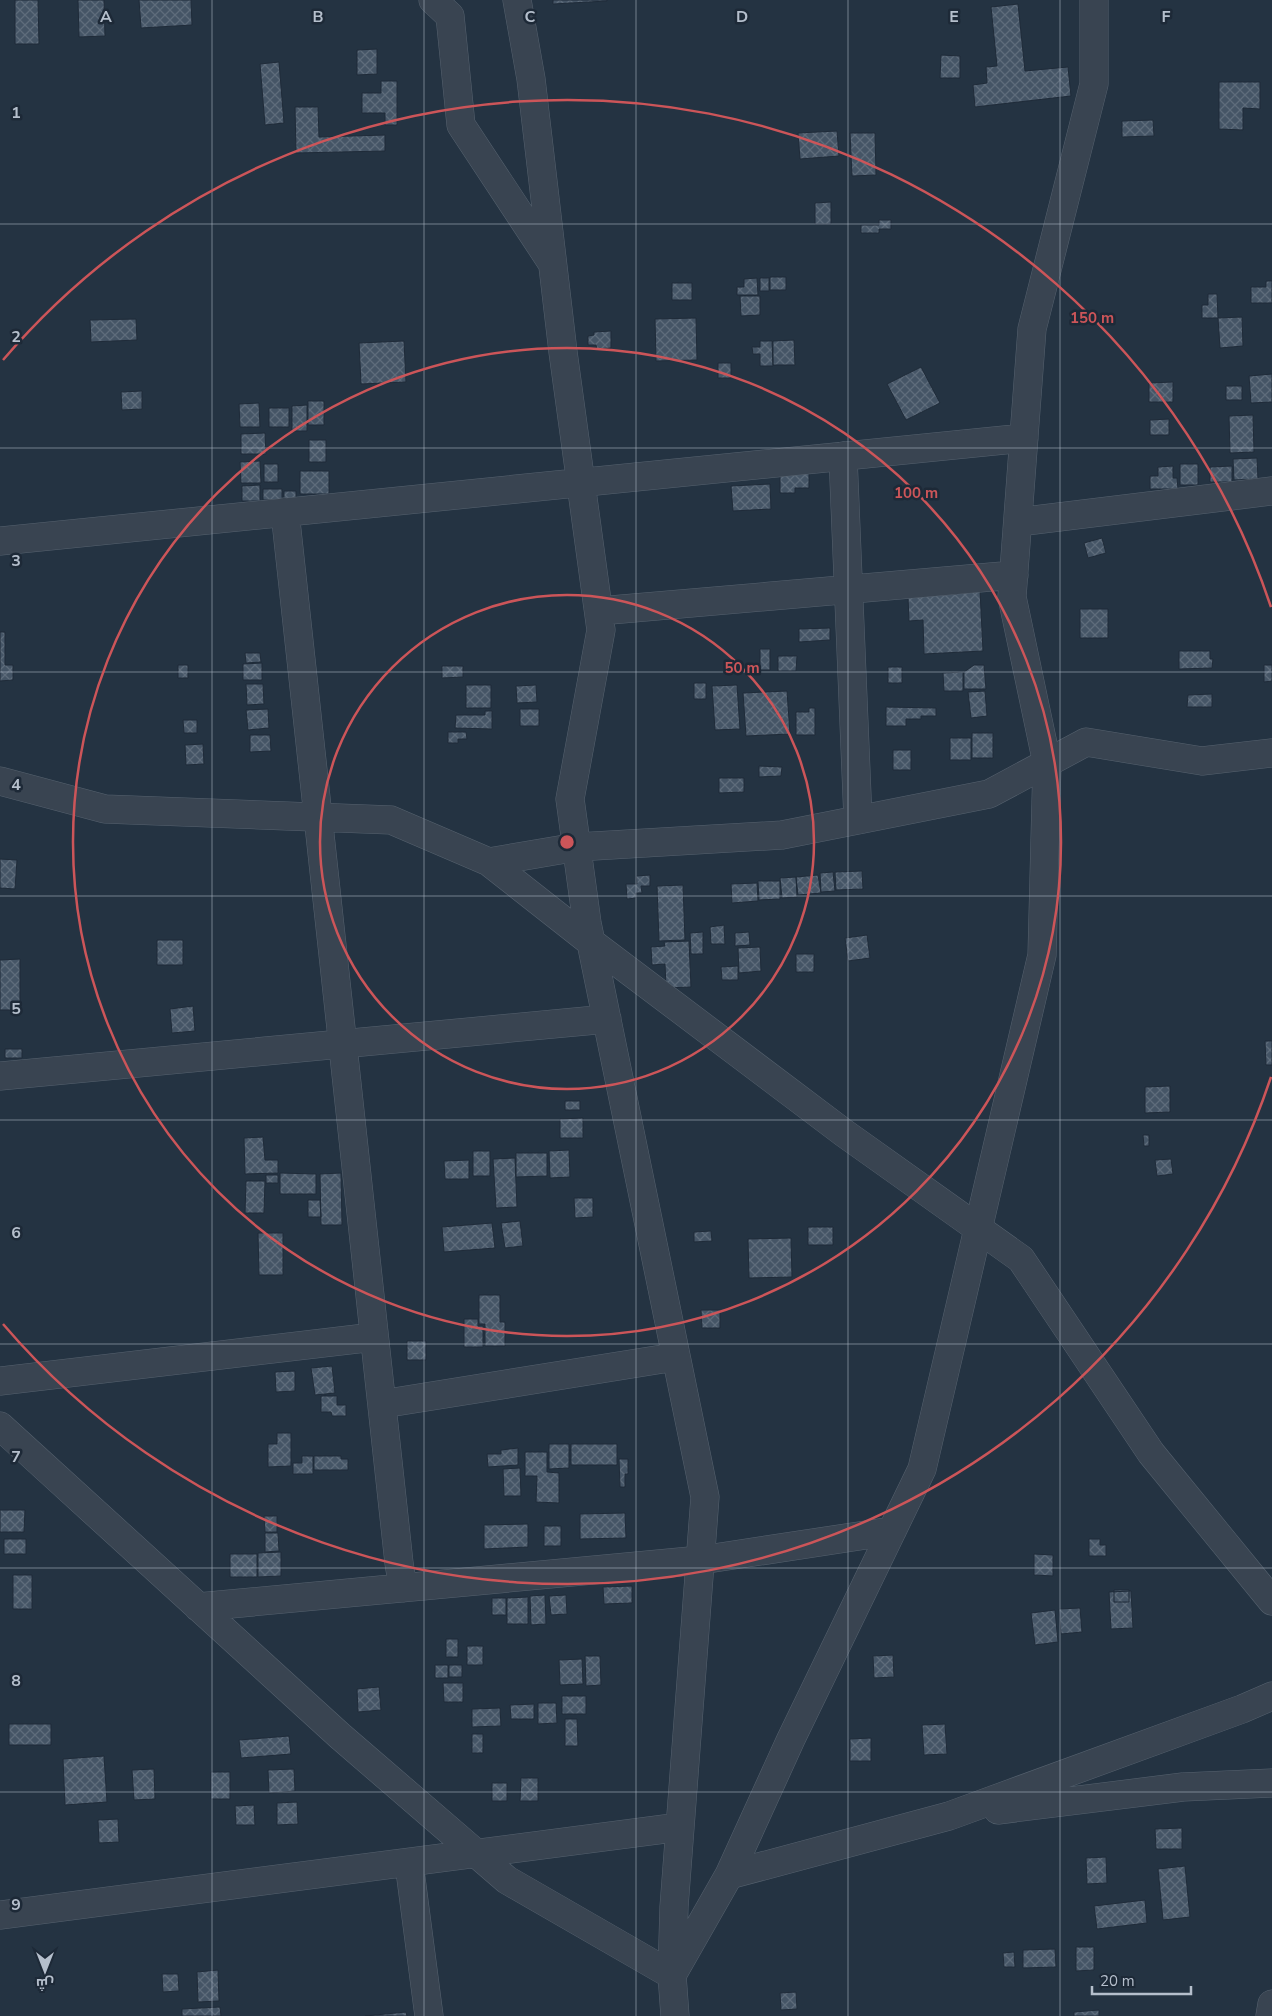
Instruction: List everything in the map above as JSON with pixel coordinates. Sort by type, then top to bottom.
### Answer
[{"type":"street","points":[[433,0],[450,16],[462,125],[553,266]]},
{"type":"street","points":[[517,0],[531,79],[553,266],[601,630],[570,798],[592,943],[705,1497],[680,1827],[672,1975],[676,2016]]},
{"type":"street","points":[[672,1975],[729,1875],[791,1739],[922,1469],[1042,955],[1047,763],[1012,597],[1032,329],[1094,84],[1094,0]]},
{"type":"street","points":[[0,541],[1024,438]]},
{"type":"street","points":[[843,456],[858,820]]},
{"type":"street","points":[[1018,522],[1272,491]]},
{"type":"street","points":[[285,512],[403,1588]]},
{"type":"street","points":[[599,611],[1014,575]]},
{"type":"street","points":[[489,862],[577,847],[782,835],[989,794],[1086,742],[1202,761],[1272,752]]},
{"type":"street","points":[[0,781],[106,810],[391,820],[489,862],[592,943],[844,1133],[1021,1259],[1151,1453],[1272,1601]]},
{"type":"street","points":[[0,1076],[607,1019]]},
{"type":"street","points":[[0,1382],[374,1337]]},
{"type":"street","points":[[382,1404],[676,1357]]},
{"type":"street","points":[[0,1426],[340,1736],[507,1880],[672,1975]]},
{"type":"street","points":[[198,1607],[700,1560],[892,1530]]},
{"type":"street","points":[[729,1875],[949,1816],[1242,1709],[1272,1696]]},
{"type":"street","points":[[949,1816],[1184,1787],[1272,1783]]},
{"type":"street","points":[[0,1915],[680,1827]]},
{"type":"street","points":[[409,1863],[429,2016]]},
{"type":"street","points":[[1270,2016],[1272,2004]]},
{"type":"building","points":[[15,0],[38,0],[39,44],[15,44]]},
{"type":"building","points":[[78,0],[104,0],[105,36],[79,37]]},
{"type":"building","points":[[139,0],[191,0],[192,25],[141,28]]},
{"type":"building","points":[[553,0],[607,0],[607,1],[553,4]]},
{"type":"building","points":[[1018,4],[1025,71],[1068,67],[1071,96],[975,107],[973,85],[987,83],[986,67],[997,66],[991,7]]},
{"type":"building","points":[[377,49],[377,74],[357,75],[357,50]]},
{"type":"building","points":[[941,55],[960,56],[960,78],[940,78]]},
{"type":"building","points":[[279,62],[284,123],[265,125],[260,64]]},
{"type":"building","points":[[381,81],[397,81],[397,125],[385,125],[385,113],[362,113],[362,93],[381,93]]},
{"type":"building","points":[[1219,82],[1260,82],[1260,109],[1243,108],[1243,130],[1219,129]]},
{"type":"building","points":[[295,107],[318,107],[319,137],[385,135],[385,151],[296,153]]},
{"type":"building","points":[[1153,120],[1154,136],[1122,137],[1122,121]]},
{"type":"building","points":[[837,131],[839,156],[800,159],[798,133]]},
{"type":"building","points":[[850,133],[875,133],[876,175],[852,176]]},
{"type":"building","points":[[831,202],[831,224],[815,224],[815,203]]},
{"type":"building","points":[[879,220],[891,220],[891,229],[879,229],[879,233],[861,233],[861,225],[879,225]]},
{"type":"building","points":[[770,277],[786,277],[786,290],[770,290]]},
{"type":"building","points":[[757,278],[758,295],[737,295],[737,287],[744,287],[744,279]]},
{"type":"building","points":[[760,278],[769,278],[769,291],[760,291]]},
{"type":"building","points":[[1266,281],[1272,281],[1272,303],[1251,303],[1251,287],[1266,287]]},
{"type":"building","points":[[672,283],[692,283],[692,300],[672,300]]},
{"type":"building","points":[[1208,294],[1217,294],[1218,318],[1202,318],[1202,305],[1208,305]]},
{"type":"building","points":[[740,296],[760,296],[760,315],[741,316]]},
{"type":"building","points":[[1242,317],[1243,346],[1220,348],[1218,318]]},
{"type":"building","points":[[696,318],[697,360],[656,361],[655,319]]},
{"type":"building","points":[[136,319],[137,340],[91,342],[90,320]]},
{"type":"building","points":[[611,331],[611,348],[597,349],[596,345],[588,345],[588,336],[594,335],[594,332]]},
{"type":"building","points":[[794,340],[795,365],[773,365],[773,341]]},
{"type":"building","points":[[404,341],[406,382],[361,384],[359,343]]},
{"type":"building","points":[[760,341],[772,341],[773,366],[760,366],[760,354],[753,354],[752,347],[760,347]]},
{"type":"building","points":[[718,363],[731,363],[731,378],[718,378]]},
{"type":"building","points":[[921,367],[940,403],[906,420],[887,384]]},
{"type":"building","points":[[1272,374],[1272,402],[1251,403],[1249,376]]},
{"type":"building","points":[[1173,382],[1173,402],[1149,402],[1149,383]]},
{"type":"building","points":[[1226,386],[1242,386],[1242,400],[1226,400]]},
{"type":"building","points":[[142,391],[142,409],[122,410],[121,392]]},
{"type":"building","points":[[308,401],[324,401],[324,425],[308,425]]},
{"type":"building","points":[[259,403],[260,427],[240,427],[239,404]]},
{"type":"building","points":[[307,405],[307,431],[292,431],[292,406]]},
{"type":"building","points":[[269,408],[289,408],[289,427],[269,427]]},
{"type":"building","points":[[1253,415],[1254,452],[1230,453],[1229,416]]},
{"type":"building","points":[[1169,419],[1169,435],[1150,435],[1150,420]]},
{"type":"building","points":[[265,433],[266,454],[241,454],[241,434]]},
{"type":"building","points":[[309,440],[326,440],[326,462],[309,462]]},
{"type":"building","points":[[1257,458],[1258,479],[1234,480],[1233,459]]},
{"type":"building","points":[[260,461],[261,483],[241,483],[240,462]]},
{"type":"building","points":[[264,464],[278,464],[278,482],[264,482]]},
{"type":"building","points":[[1180,464],[1198,464],[1198,485],[1180,485]]},
{"type":"building","points":[[1173,466],[1173,478],[1177,478],[1178,489],[1150,489],[1150,476],[1158,476],[1158,467]]},
{"type":"building","points":[[1232,466],[1232,482],[1210,482],[1210,467]]},
{"type":"building","points":[[300,471],[329,471],[329,494],[300,494]]},
{"type":"building","points":[[793,471],[809,471],[809,488],[795,488],[795,493],[780,493],[780,475],[793,475]]},
{"type":"building","points":[[770,484],[771,509],[733,511],[731,486]]},
{"type":"building","points":[[260,485],[260,501],[242,501],[242,486]]},
{"type":"building","points":[[263,489],[282,489],[282,500],[263,500]]},
{"type":"building","points":[[284,491],[296,491],[296,501],[284,501]]},
{"type":"building","points":[[1102,538],[1106,553],[1088,558],[1084,543]]},
{"type":"building","points":[[980,590],[983,651],[924,654],[923,620],[909,621],[908,597],[957,594],[957,591]]},
{"type":"building","points":[[1080,609],[1108,609],[1108,638],[1080,638]]},
{"type":"building","points":[[830,628],[830,640],[799,642],[799,629]]},
{"type":"building","points":[[0,632],[5,632],[5,665],[13,665],[13,680],[0,681]]},
{"type":"building","points":[[760,649],[770,649],[770,670],[760,670]]},
{"type":"building","points":[[1179,651],[1210,651],[1210,659],[1213,659],[1212,668],[1179,669]]},
{"type":"building","points":[[245,653],[260,653],[261,662],[246,663]]},
{"type":"building","points":[[778,656],[797,656],[796,671],[778,671]]},
{"type":"building","points":[[262,663],[262,680],[243,680],[243,664]]},
{"type":"building","points":[[178,665],[188,665],[188,678],[178,678]]},
{"type":"building","points":[[974,665],[984,665],[986,689],[964,689],[964,672]]},
{"type":"building","points":[[1264,665],[1272,665],[1272,681],[1264,682]]},
{"type":"building","points":[[442,666],[463,666],[463,677],[442,678]]},
{"type":"building","points":[[888,667],[902,667],[902,683],[888,683]]},
{"type":"building","points":[[963,672],[963,691],[944,691],[943,673]]},
{"type":"building","points":[[694,683],[706,683],[706,699],[694,699]]},
{"type":"building","points":[[246,684],[263,684],[264,704],[247,705]]},
{"type":"building","points":[[466,685],[491,685],[491,708],[466,708]]},
{"type":"building","points":[[536,685],[537,702],[517,703],[516,686]]},
{"type":"building","points":[[737,685],[740,729],[715,730],[712,686]]},
{"type":"building","points":[[787,691],[790,734],[746,736],[743,693]]},
{"type":"building","points":[[985,691],[987,716],[971,718],[968,692]]},
{"type":"building","points":[[1212,694],[1212,707],[1187,707],[1188,695]]},
{"type":"building","points":[[886,707],[936,708],[936,716],[906,719],[906,726],[886,726]]},
{"type":"building","points":[[809,708],[815,708],[815,735],[796,735],[796,712],[809,712]]},
{"type":"building","points":[[268,709],[269,728],[248,730],[246,710]]},
{"type":"building","points":[[520,709],[539,709],[539,726],[520,726]]},
{"type":"building","points":[[485,711],[492,711],[492,729],[455,728],[456,715],[485,715]]},
{"type":"building","points":[[183,720],[197,720],[197,733],[184,733]]},
{"type":"building","points":[[448,732],[466,732],[467,739],[458,739],[458,743],[448,743]]},
{"type":"building","points":[[972,733],[993,733],[993,758],[972,758]]},
{"type":"building","points":[[250,735],[270,735],[271,751],[250,752]]},
{"type":"building","points":[[950,738],[971,738],[971,760],[950,760]]},
{"type":"building","points":[[203,744],[204,764],[186,765],[185,745]]},
{"type":"building","points":[[893,750],[911,750],[911,770],[893,770]]},
{"type":"building","points":[[759,766],[782,767],[781,776],[759,777]]},
{"type":"building","points":[[719,778],[744,778],[744,792],[719,793]]},
{"type":"building","points":[[0,859],[17,860],[15,889],[0,888]]},
{"type":"building","points":[[862,871],[863,889],[836,890],[835,872]]},
{"type":"building","points":[[833,872],[835,891],[821,892],[820,873]]},
{"type":"building","points":[[650,875],[650,886],[641,886],[642,893],[636,893],[636,898],[627,899],[626,884],[637,884],[636,876]]},
{"type":"building","points":[[818,875],[821,893],[798,895],[796,877]]},
{"type":"building","points":[[796,877],[797,897],[782,898],[780,878]]},
{"type":"building","points":[[758,881],[780,881],[780,899],[759,900]]},
{"type":"building","points":[[757,883],[758,901],[732,903],[731,884]]},
{"type":"building","points":[[683,885],[685,940],[659,941],[657,886]]},
{"type":"building","points":[[724,925],[725,944],[711,944],[710,927]]},
{"type":"building","points":[[703,932],[703,954],[691,954],[690,933]]},
{"type":"building","points":[[749,932],[750,945],[735,946],[735,933]]},
{"type":"building","points":[[867,935],[870,958],[848,961],[845,938]]},
{"type":"building","points":[[157,940],[183,940],[183,965],[157,965]]},
{"type":"building","points":[[689,941],[691,987],[666,988],[665,964],[652,965],[651,947],[665,946],[664,942]]},
{"type":"building","points":[[760,947],[761,971],[739,973],[738,948]]},
{"type":"building","points":[[796,954],[814,954],[814,972],[796,972]]},
{"type":"building","points":[[20,959],[20,1010],[0,1010],[0,960]]},
{"type":"building","points":[[738,966],[738,980],[722,980],[721,967]]},
{"type":"building","points":[[193,1006],[195,1031],[172,1033],[170,1009]]},
{"type":"building","points":[[1265,1041],[1272,1041],[1272,1065],[1266,1065]]},
{"type":"building","points":[[5,1049],[22,1049],[22,1058],[5,1058]]},
{"type":"building","points":[[1170,1086],[1170,1112],[1145,1113],[1145,1087]]},
{"type":"building","points":[[565,1101],[580,1101],[580,1110],[565,1110]]},
{"type":"building","points":[[583,1118],[583,1138],[560,1138],[560,1119]]},
{"type":"building","points":[[1143,1135],[1149,1135],[1149,1146],[1144,1146]]},
{"type":"building","points":[[263,1137],[265,1160],[278,1160],[278,1173],[245,1174],[244,1138]]},
{"type":"building","points":[[569,1150],[570,1177],[550,1178],[549,1151]]},
{"type":"building","points":[[473,1151],[490,1151],[490,1176],[473,1176]]},
{"type":"building","points":[[516,1153],[547,1153],[547,1176],[516,1177]]},
{"type":"building","points":[[515,1158],[517,1207],[496,1208],[493,1159]]},
{"type":"building","points":[[1171,1159],[1173,1174],[1157,1176],[1155,1160]]},
{"type":"building","points":[[469,1160],[469,1179],[445,1179],[444,1161]]},
{"type":"building","points":[[280,1173],[316,1174],[316,1194],[280,1194]]},
{"type":"building","points":[[341,1173],[342,1225],[321,1225],[320,1174]]},
{"type":"building","points":[[266,1175],[278,1175],[278,1183],[266,1183]]},
{"type":"building","points":[[246,1181],[265,1181],[264,1213],[245,1213]]},
{"type":"building","points":[[574,1198],[593,1198],[593,1217],[575,1218]]},
{"type":"building","points":[[308,1200],[320,1200],[321,1217],[308,1217]]},
{"type":"building","points":[[520,1221],[523,1246],[505,1248],[501,1223]]},
{"type":"building","points":[[492,1223],[495,1248],[444,1252],[442,1227]]},
{"type":"building","points":[[808,1227],[833,1227],[833,1245],[808,1245]]},
{"type":"building","points":[[711,1231],[712,1241],[694,1242],[694,1232]]},
{"type":"building","points":[[258,1233],[283,1233],[283,1275],[259,1275]]},
{"type":"building","points":[[791,1238],[792,1277],[749,1278],[748,1239]]},
{"type":"building","points":[[479,1295],[500,1295],[500,1322],[505,1322],[505,1346],[485,1346],[485,1324],[479,1324]]},
{"type":"building","points":[[701,1310],[720,1310],[720,1328],[702,1328]]},
{"type":"building","points":[[464,1319],[478,1319],[478,1326],[483,1326],[483,1347],[464,1347]]},
{"type":"building","points":[[407,1341],[426,1341],[426,1360],[407,1360]]},
{"type":"building","points":[[332,1366],[335,1393],[315,1395],[311,1368]]},
{"type":"building","points":[[295,1371],[295,1391],[276,1392],[275,1372]]},
{"type":"building","points":[[321,1396],[337,1396],[337,1405],[346,1405],[346,1416],[332,1416],[331,1412],[321,1412]]},
{"type":"building","points":[[277,1433],[291,1433],[291,1466],[268,1467],[268,1444],[277,1444]]},
{"type":"building","points":[[549,1444],[569,1444],[569,1468],[549,1469]]},
{"type":"building","points":[[571,1444],[617,1444],[617,1465],[571,1465]]},
{"type":"building","points":[[518,1448],[518,1465],[488,1467],[487,1454],[501,1454],[501,1450]]},
{"type":"building","points":[[525,1452],[547,1452],[547,1472],[559,1473],[559,1503],[536,1502],[537,1476],[525,1476]]},
{"type":"building","points":[[302,1456],[313,1456],[313,1474],[293,1474],[293,1463],[302,1463]]},
{"type":"building","points":[[314,1456],[341,1456],[341,1459],[348,1459],[348,1470],[314,1470]]},
{"type":"building","points":[[619,1459],[628,1459],[628,1474],[625,1474],[625,1487],[620,1487]]},
{"type":"building","points":[[520,1468],[521,1496],[504,1496],[503,1469]]},
{"type":"building","points":[[0,1510],[25,1510],[24,1532],[0,1532]]},
{"type":"building","points":[[625,1513],[626,1538],[580,1539],[580,1514]]},
{"type":"building","points":[[264,1516],[277,1516],[277,1532],[265,1532]]},
{"type":"building","points":[[528,1524],[528,1547],[484,1549],[484,1525]]},
{"type":"building","points":[[544,1526],[561,1526],[561,1546],[544,1546]]},
{"type":"building","points":[[265,1533],[278,1533],[279,1551],[265,1552]]},
{"type":"building","points":[[4,1539],[26,1539],[26,1554],[4,1554]]},
{"type":"building","points":[[1089,1539],[1100,1539],[1100,1545],[1106,1545],[1106,1556],[1089,1556]]},
{"type":"building","points":[[281,1552],[281,1576],[258,1577],[258,1553]]},
{"type":"building","points":[[230,1554],[257,1554],[257,1577],[230,1577]]},
{"type":"building","points":[[1034,1554],[1053,1555],[1053,1576],[1034,1575]]},
{"type":"building","points":[[13,1575],[32,1575],[32,1609],[13,1609]]},
{"type":"building","points":[[632,1586],[632,1603],[604,1604],[603,1587]]},
{"type":"building","points":[[1114,1590],[1129,1590],[1129,1602],[1114,1602]]},
{"type":"building","points":[[1131,1591],[1133,1628],[1111,1629],[1109,1592]]},
{"type":"building","points":[[545,1595],[546,1624],[531,1625],[530,1596]]},
{"type":"building","points":[[566,1595],[567,1614],[551,1615],[549,1596]]},
{"type":"building","points":[[528,1597],[528,1624],[507,1624],[507,1598]]},
{"type":"building","points":[[492,1598],[506,1598],[506,1615],[492,1615]]},
{"type":"building","points":[[1080,1608],[1082,1632],[1061,1634],[1059,1609]]},
{"type":"building","points":[[1055,1610],[1058,1642],[1035,1645],[1031,1613]]},
{"type":"building","points":[[446,1639],[458,1639],[458,1657],[446,1657]]},
{"type":"building","points":[[467,1646],[483,1646],[483,1665],[467,1665]]},
{"type":"building","points":[[893,1655],[894,1677],[874,1678],[873,1656]]},
{"type":"building","points":[[585,1656],[600,1656],[601,1685],[586,1686]]},
{"type":"building","points":[[582,1659],[583,1684],[560,1685],[559,1660]]},
{"type":"building","points":[[435,1665],[448,1665],[448,1678],[435,1678]]},
{"type":"building","points":[[449,1665],[462,1665],[462,1677],[449,1677]]},
{"type":"building","points":[[443,1683],[463,1683],[463,1702],[444,1702]]},
{"type":"building","points":[[379,1687],[381,1710],[358,1712],[357,1689]]},
{"type":"building","points":[[562,1696],[586,1696],[586,1714],[562,1714]]},
{"type":"building","points":[[538,1703],[556,1703],[557,1723],[538,1724]]},
{"type":"building","points":[[534,1704],[534,1719],[511,1719],[510,1705]]},
{"type":"building","points":[[500,1708],[501,1726],[472,1727],[472,1709]]},
{"type":"building","points":[[565,1719],[577,1719],[578,1746],[565,1746]]},
{"type":"building","points":[[9,1724],[51,1724],[51,1745],[9,1745]]},
{"type":"building","points":[[945,1724],[947,1754],[924,1755],[922,1725]]},
{"type":"building","points":[[472,1734],[483,1734],[483,1753],[472,1753]]},
{"type":"building","points":[[289,1736],[291,1754],[241,1758],[239,1740]]},
{"type":"building","points":[[871,1738],[871,1761],[850,1761],[850,1739]]},
{"type":"building","points":[[104,1756],[107,1802],[65,1805],[63,1759]]},
{"type":"building","points":[[154,1769],[155,1799],[134,1800],[132,1770]]},
{"type":"building","points":[[294,1769],[295,1791],[269,1793],[268,1770]]},
{"type":"building","points":[[211,1772],[230,1772],[230,1799],[211,1799]]},
{"type":"building","points":[[521,1778],[538,1778],[538,1801],[520,1801]]},
{"type":"building","points":[[492,1783],[507,1783],[507,1801],[492,1801]]},
{"type":"building","points":[[297,1802],[298,1824],[277,1825],[277,1803]]},
{"type":"building","points":[[254,1805],[255,1825],[236,1825],[235,1806]]},
{"type":"building","points":[[118,1819],[119,1842],[99,1843],[98,1820]]},
{"type":"building","points":[[1182,1828],[1182,1849],[1156,1849],[1155,1829]]},
{"type":"building","points":[[1106,1857],[1107,1883],[1087,1884],[1086,1858]]},
{"type":"building","points":[[1185,1866],[1190,1917],[1163,1920],[1158,1869]]},
{"type":"building","points":[[1145,1900],[1147,1923],[1097,1929],[1094,1906]]},
{"type":"building","points":[[1076,1947],[1094,1947],[1094,1970],[1076,1971]]},
{"type":"building","points":[[1055,1949],[1056,1967],[1023,1968],[1023,1950]]},
{"type":"building","points":[[1014,1952],[1015,1967],[1004,1967],[1003,1953]]},
{"type":"building","points":[[218,1970],[219,2001],[198,2002],[197,1972]]},
{"type":"building","points":[[162,1974],[178,1974],[179,1991],[163,1992]]},
{"type":"building","points":[[796,1992],[797,2009],[781,2010],[780,1993]]},
{"type":"building","points":[[220,2007],[221,2016],[182,2016],[182,2009]]},
{"type":"building","points":[[1099,2010],[1099,2016],[1074,2016],[1074,2012]]},
{"type":"building","points":[[406,2012],[407,2016],[365,2016]]}]
